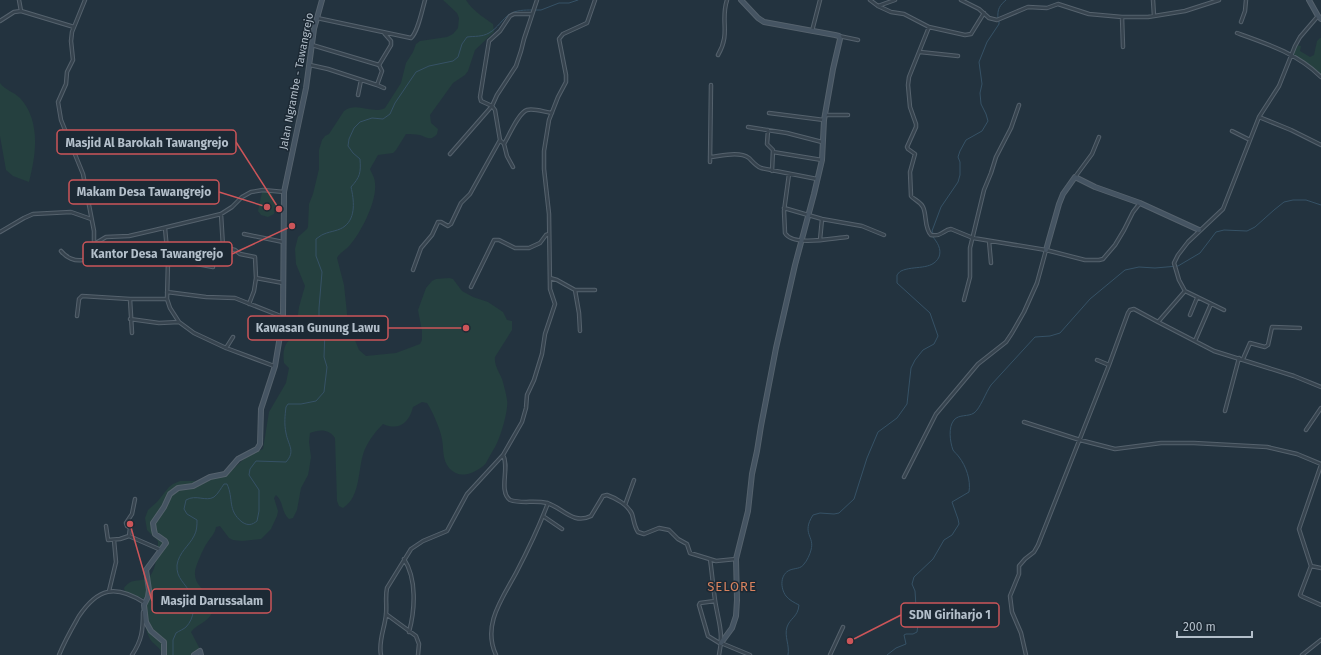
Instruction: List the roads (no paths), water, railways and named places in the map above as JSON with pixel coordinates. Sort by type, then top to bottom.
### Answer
[{"type":"street","points":[[19,0],[21,11]]},
{"type":"street","points":[[61,250],[68,258],[84,260],[89,258],[95,251],[96,243],[93,241],[94,231],[83,174],[61,120],[59,108],[59,98],[66,84],[67,72],[73,60],[71,41],[74,27],[85,0]]},
{"type":"street","points":[[317,18],[410,38],[412,37],[419,21],[425,0]]},
{"type":"street","points":[[450,154],[492,106],[516,66],[522,51],[524,39],[536,0]]},
{"type":"street","points":[[381,655],[381,640],[386,614],[387,588],[408,552],[416,545],[447,531],[467,494],[503,455],[524,416],[527,395],[534,380],[542,354],[545,334],[555,304],[550,289],[549,206],[544,169],[544,151],[547,128],[566,82],[559,39],[560,36],[567,32],[587,23],[595,0]]},
{"type":"street","points":[[718,55],[725,39],[724,12],[727,0]]},
{"type":"street","points":[[741,0],[761,20],[812,32],[858,40]]},
{"type":"street","points":[[812,32],[820,0]]},
{"type":"street","points":[[870,0],[878,6],[891,12],[904,14],[929,27],[968,35],[971,34],[984,13]]},
{"type":"street","points":[[878,6],[895,0]]},
{"type":"street","points":[[961,0],[979,9],[990,18],[997,20],[1024,8],[1047,8],[1058,4],[1089,14],[1122,17],[1154,16],[1185,11],[1212,1],[1219,0]]},
{"type":"street","points":[[1153,0],[1154,16]]},
{"type":"street","points":[[1241,22],[1245,11],[1246,0]]},
{"type":"street","points":[[1224,310],[1184,291],[1174,263],[1178,255],[1199,230],[1223,208],[1259,117],[1279,86],[1300,37],[1320,17],[1309,0]]},
{"type":"street","name":"Jalan Ngrambe - Tawangrejo","points":[[160,550],[165,546],[166,542],[155,534],[153,523],[164,507],[170,494],[178,488],[193,486],[210,477],[226,474],[238,459],[258,446],[260,440],[262,402],[272,380],[283,318],[284,192],[306,88],[311,45],[321,1]]},
{"type":"street","points":[[0,21],[14,12],[21,11],[74,27]]},
{"type":"street","points":[[513,167],[507,156],[504,144],[500,140],[495,110],[492,106],[481,101],[480,97],[488,43],[500,31],[510,16],[514,14],[532,13]]},
{"type":"street","points":[[1122,17],[1123,47]]},
{"type":"street","points":[[929,27],[908,81],[910,107],[916,128],[907,148],[915,154],[910,172],[911,196],[918,200],[924,209],[928,232],[933,235],[941,235],[948,229],[951,229],[973,238],[1046,250],[1085,260],[1103,259],[1115,245],[1133,212],[1140,203]]},
{"type":"street","points":[[379,65],[391,45],[391,41],[384,32]]},
{"type":"street","points":[[1237,33],[1274,46],[1292,55],[1313,69],[1321,77]]},
{"type":"street","points":[[721,643],[732,628],[736,616],[736,559],[748,511],[752,474],[776,348],[822,160],[822,142],[825,118],[840,36]]},
{"type":"street","points":[[311,45],[379,65],[382,71],[377,85]]},
{"type":"street","points":[[920,52],[958,56]]},
{"type":"street","points":[[309,65],[328,69],[384,88]]},
{"type":"street","points":[[358,95],[361,80]]},
{"type":"street","points":[[710,162],[711,85]]},
{"type":"street","points":[[964,300],[970,277],[970,248],[984,190],[992,173],[994,162],[1012,128],[1019,105]]},
{"type":"street","points":[[504,144],[519,116],[525,111],[533,110],[552,113]]},
{"type":"street","points":[[769,112],[825,118],[848,115]]},
{"type":"street","points":[[1259,117],[1321,145]]},
{"type":"street","points":[[748,127],[822,142]]},
{"type":"street","points":[[768,130],[767,144],[772,148],[773,152],[772,171]]},
{"type":"street","points":[[1232,131],[1250,140]]},
{"type":"street","points":[[904,476],[936,414],[978,364],[1006,342],[1012,333],[1024,312],[1037,282],[1063,194],[1092,154],[1098,137]]},
{"type":"street","points":[[413,270],[421,248],[432,235],[438,222],[448,226],[451,224],[462,203],[470,194],[500,140]]},
{"type":"street","points":[[773,152],[822,160]]},
{"type":"street","points":[[710,158],[741,155],[749,159],[757,167],[817,179]]},
{"type":"street","points":[[789,174],[784,208],[786,233],[790,237],[801,241],[847,237]]},
{"type":"street","points":[[1075,177],[1095,187],[1140,203],[1199,230]]},
{"type":"street","points":[[96,243],[106,237],[128,236],[221,214],[232,207],[242,197],[251,192],[263,190],[284,192]]},
{"type":"street","points":[[784,208],[822,219],[862,226],[884,235]]},
{"type":"street","points":[[0,232],[33,214],[71,212],[91,219]]},
{"type":"street","points":[[221,214],[223,247],[235,250],[240,254],[255,257],[256,278],[254,291],[249,304]]},
{"type":"street","points":[[820,240],[822,219]]},
{"type":"street","points":[[165,228],[168,261],[168,299],[170,308],[179,322],[194,333],[226,348],[275,366]]},
{"type":"street","points":[[244,234],[283,242]]},
{"type":"street","points":[[470,287],[494,240],[499,240],[515,248],[529,248],[540,243],[546,235],[550,234]]},
{"type":"street","points":[[989,241],[991,263]]},
{"type":"street","points":[[168,261],[186,262],[214,267]]},
{"type":"street","points":[[256,278],[283,283]]},
{"type":"street","points":[[550,278],[557,280],[575,290],[595,290]]},
{"type":"street","points":[[575,290],[580,331]]},
{"type":"street","points":[[1158,322],[1184,291]]},
{"type":"street","points":[[167,292],[206,297],[235,298],[283,318]]},
{"type":"street","points":[[77,316],[79,298],[81,296],[130,299],[168,299]]},
{"type":"street","points":[[1190,315],[1197,298]]},
{"type":"street","points":[[130,299],[132,333]]},
{"type":"street","points":[[1195,342],[1211,304]]},
{"type":"street","points":[[1026,655],[1021,633],[1012,612],[1010,596],[1019,574],[1019,566],[1034,552],[1038,545],[1130,310],[1138,311],[1214,351],[1294,376],[1321,387]]},
{"type":"street","points":[[130,319],[159,323],[179,322]]},
{"type":"street","points":[[1243,359],[1250,343],[1265,347],[1268,345],[1272,327],[1300,328]]},
{"type":"street","points":[[226,348],[233,336]]},
{"type":"street","points":[[1225,411],[1239,358]]},
{"type":"street","points":[[1097,360],[1109,365]]},
{"type":"street","points":[[1306,430],[1321,408]]},
{"type":"street","points":[[1024,422],[1080,440],[1115,449],[1167,443],[1267,447],[1297,454],[1321,465],[1299,529],[1311,566],[1300,595],[1321,605]]},
{"type":"street","points":[[503,455],[506,462],[505,493],[507,498],[512,501],[548,503],[566,514],[580,519],[591,516],[603,496],[610,496],[625,505],[632,514],[635,528],[638,532],[644,534],[659,528],[669,530],[678,539],[687,544],[690,553],[710,559],[736,559]]},
{"type":"street","points":[[625,505],[634,480]]},
{"type":"street","points":[[129,536],[130,528],[126,523],[132,514],[134,499]]},
{"type":"street","points":[[496,655],[490,638],[493,620],[499,603],[544,516],[548,503]]},
{"type":"street","points":[[544,516],[562,529]]},
{"type":"street","points":[[106,526],[108,539],[114,540],[129,536],[160,550],[146,570],[149,590],[148,597],[144,602],[142,632],[139,644],[132,655]]},
{"type":"street","points":[[109,591],[116,562],[114,540]]},
{"type":"street","points":[[710,559],[715,601],[720,625],[721,643],[719,655]]},
{"type":"street","points":[[404,560],[409,566],[411,573],[413,616],[410,632]]},
{"type":"street","points":[[1311,566],[1321,568]]},
{"type":"street","points":[[59,655],[67,635],[87,605],[98,595],[109,591],[119,592],[144,602]]},
{"type":"street","points":[[715,601],[700,603],[699,605],[708,636],[750,655]]},
{"type":"street","points":[[144,602],[146,622],[151,631],[164,642],[164,655]]},
{"type":"street","points":[[386,614],[416,636],[418,641],[418,655]]},
{"type":"street","points":[[830,655],[843,627]]},
{"type":"street","points":[[1302,655],[1321,640]]},
{"type":"street","points":[[194,655],[200,651],[201,655]]},
{"type":"waterway","points":[[535,10],[541,10],[559,3],[569,3],[578,0]]},
{"type":"waterway","points":[[998,18],[999,8],[1006,0]]},
{"type":"waterway","points":[[173,655],[173,640],[176,633],[189,624],[194,607],[193,599],[177,570],[178,560],[192,540],[197,528],[197,520],[187,514],[184,509],[186,500],[190,498],[208,499],[214,497],[224,484],[227,484],[234,513],[237,518],[248,524],[252,524],[257,521],[259,511],[259,490],[249,475],[250,469],[256,461],[286,462],[291,451],[285,430],[286,407],[288,404],[301,404],[316,401],[324,392],[327,367],[324,357],[325,330],[319,320],[322,272],[316,256],[316,239],[323,234],[343,228],[349,222],[353,213],[353,197],[351,187],[358,177],[360,168],[360,159],[348,146],[349,139],[354,128],[360,122],[372,118],[383,119],[390,114],[395,103],[416,72],[429,66],[453,61],[458,57],[462,44],[467,37],[481,36],[489,33],[512,13],[521,10],[532,10]]},
{"type":"waterway","points":[[933,233],[932,231],[941,207],[958,182],[960,175],[960,162],[958,157],[960,151],[966,140],[982,131],[988,121],[981,104],[980,93],[982,84],[979,62],[987,42],[999,24],[999,21]]},
{"type":"waterway","points":[[887,655],[896,648],[906,644],[904,635],[917,632],[919,617],[916,607],[915,591],[912,584],[914,577],[933,559],[944,540],[952,535],[959,524],[952,502],[969,492],[969,478],[966,469],[962,461],[953,450],[951,443],[950,430],[954,420],[958,417],[972,414],[976,411],[991,385],[1035,337],[1050,336],[1060,333],[1090,299],[1125,270],[1139,267],[1155,268],[1178,266],[1200,253],[1216,232],[1224,230],[1247,231],[1255,227],[1284,202],[1306,200],[1321,205]]},
{"type":"waterway","points":[[788,655],[786,631],[790,621],[796,615],[799,605],[789,599],[784,593],[782,585],[784,575],[790,570],[803,566],[811,552],[812,545],[808,527],[813,515],[820,513],[839,513],[854,499],[867,458],[878,432],[897,418],[907,404],[911,368],[915,360],[923,350],[934,344],[938,336],[930,313],[897,283],[897,275],[899,272],[906,269],[927,266],[936,261],[939,257],[940,251],[933,237]]},
{"type":"place","name":"Makam Desa Tawangrejo","points":[[267,207]]},
{"type":"place","name":"Masjid Al Barokah Tawangrejo","points":[[279,209]]},
{"type":"place","name":"Kantor Desa Tawangrejo","points":[[292,226]]},
{"type":"place","name":"Kawasan Gunung Lawu","points":[[466,328]]},
{"type":"place","name":"Masjid Darussalam","points":[[130,524]]},
{"type":"place","name":"SDN Giriharjo 1","points":[[850,641]]},
{"type":"district","name":"SELORE","points":[[732,586]]}]
